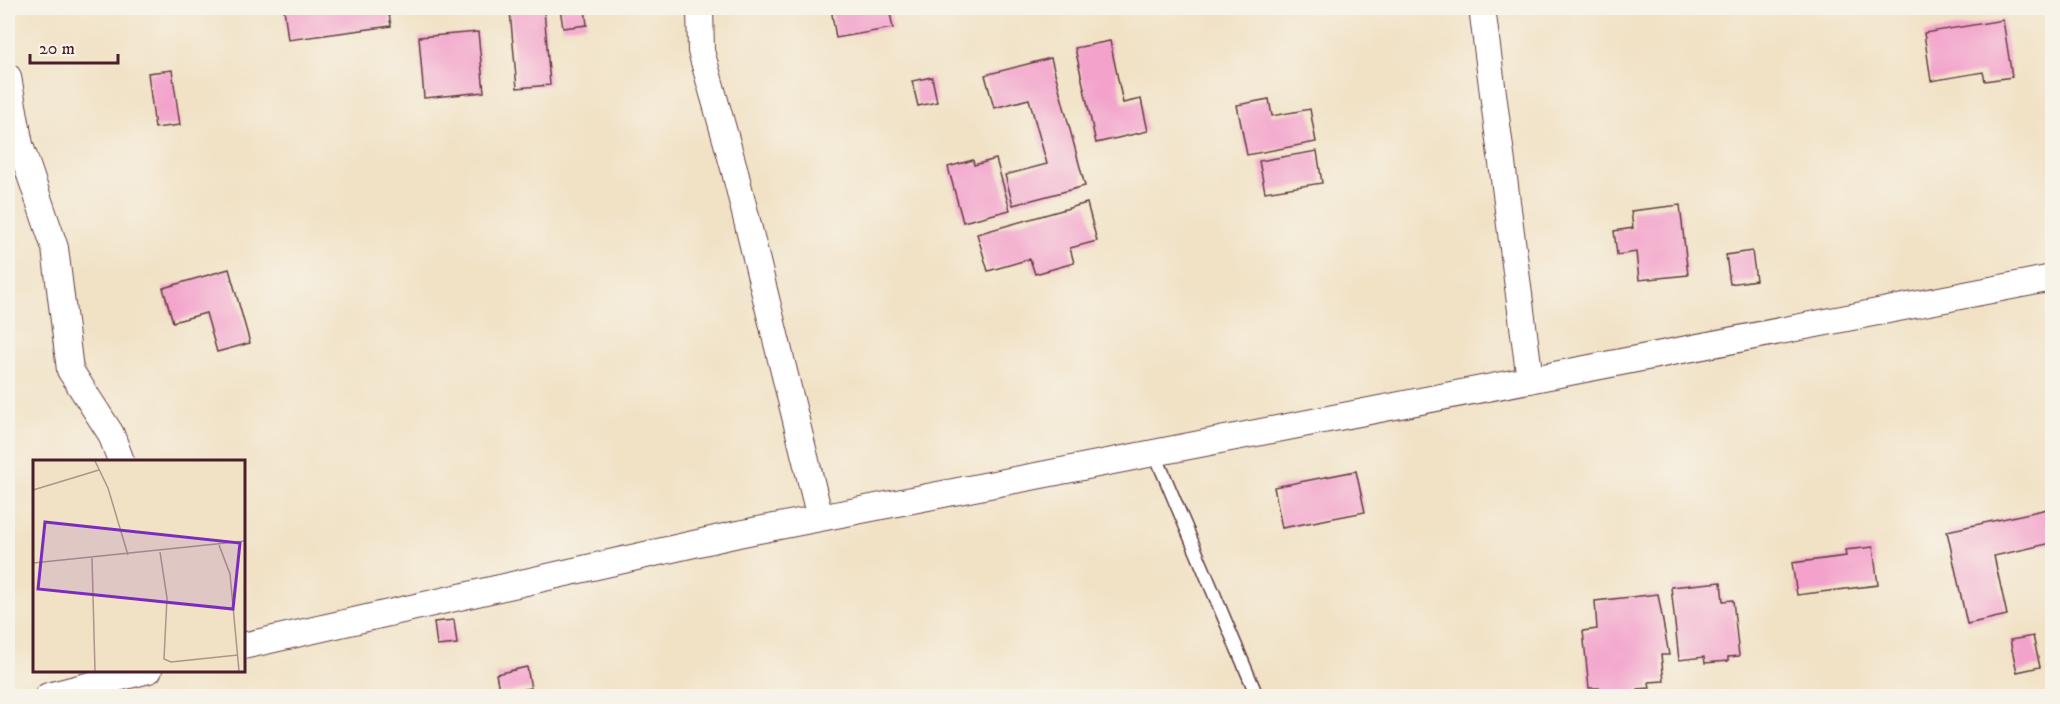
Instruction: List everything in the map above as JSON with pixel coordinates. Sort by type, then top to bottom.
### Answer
[{"type":"street","points":[[700,8],[700,51],[734,168],[820,518]]},
{"type":"street","points":[[1482,8],[1530,380]]},
{"type":"street","points":[[8,77],[20,145],[55,248],[70,370],[111,434],[121,460]]},
{"type":"street","points":[[244,646],[727,536],[2052,278]]},
{"type":"street","points":[[48,696],[142,671]]},
{"type":"lane","points":[[1155,454],[1257,696]]},
{"type":"building","points":[[284,8],[388,8],[391,26],[288,40]]},
{"type":"building","points":[[560,8],[585,8],[587,25],[563,28]]},
{"type":"building","points":[[831,8],[889,8],[893,28],[836,38]]},
{"type":"building","points":[[544,9],[550,85],[517,88],[510,11]]},
{"type":"building","points":[[2003,20],[2012,77],[1985,81],[1983,72],[1931,81],[1924,33]]},
{"type":"building","points":[[478,32],[484,92],[424,98],[419,37]]},
{"type":"building","points":[[1110,41],[1123,103],[1141,99],[1148,131],[1096,143],[1075,48]]},
{"type":"building","points":[[1051,58],[1085,186],[1013,205],[1005,175],[1047,164],[1029,99],[994,108],[985,75]]},
{"type":"building","points":[[172,70],[180,125],[155,128],[148,73]]},
{"type":"building","points":[[932,77],[937,102],[918,106],[912,81]]},
{"type":"building","points":[[1269,99],[1272,116],[1310,109],[1316,142],[1247,155],[1237,105]]},
{"type":"building","points":[[1317,151],[1322,183],[1265,192],[1259,161]]},
{"type":"building","points":[[996,159],[1010,210],[963,222],[948,167],[973,160],[974,165]]},
{"type":"building","points":[[1087,203],[1097,241],[1070,248],[1074,263],[1035,274],[1030,259],[988,271],[977,234]]},
{"type":"building","points":[[1680,205],[1688,275],[1639,280],[1636,252],[1617,255],[1614,231],[1633,228],[1631,211]]},
{"type":"building","points":[[1752,251],[1756,280],[1730,284],[1726,255]]},
{"type":"building","points":[[229,269],[250,343],[217,352],[206,313],[173,322],[163,288]]},
{"type":"building","points":[[1356,471],[1365,512],[1282,528],[1274,487]]},
{"type":"building","points":[[2052,508],[2052,543],[1994,556],[2007,615],[1967,624],[1947,531]]},
{"type":"building","points":[[1873,547],[1878,585],[1797,595],[1792,563],[1846,556],[1845,550]]},
{"type":"building","points":[[1721,582],[1723,601],[1733,600],[1739,656],[1728,657],[1728,661],[1705,663],[1704,657],[1679,660],[1671,587]]},
{"type":"building","points":[[1658,594],[1669,655],[1661,655],[1664,681],[1649,682],[1650,688],[1638,689],[1639,696],[1600,696],[1599,688],[1589,688],[1583,631],[1597,629],[1595,601]]},
{"type":"building","points":[[454,620],[457,644],[437,646],[434,622]]},
{"type":"building","points":[[2033,636],[2040,667],[2017,672],[2010,640]]},
{"type":"building","points":[[527,667],[531,688],[500,694],[496,674]]}]
